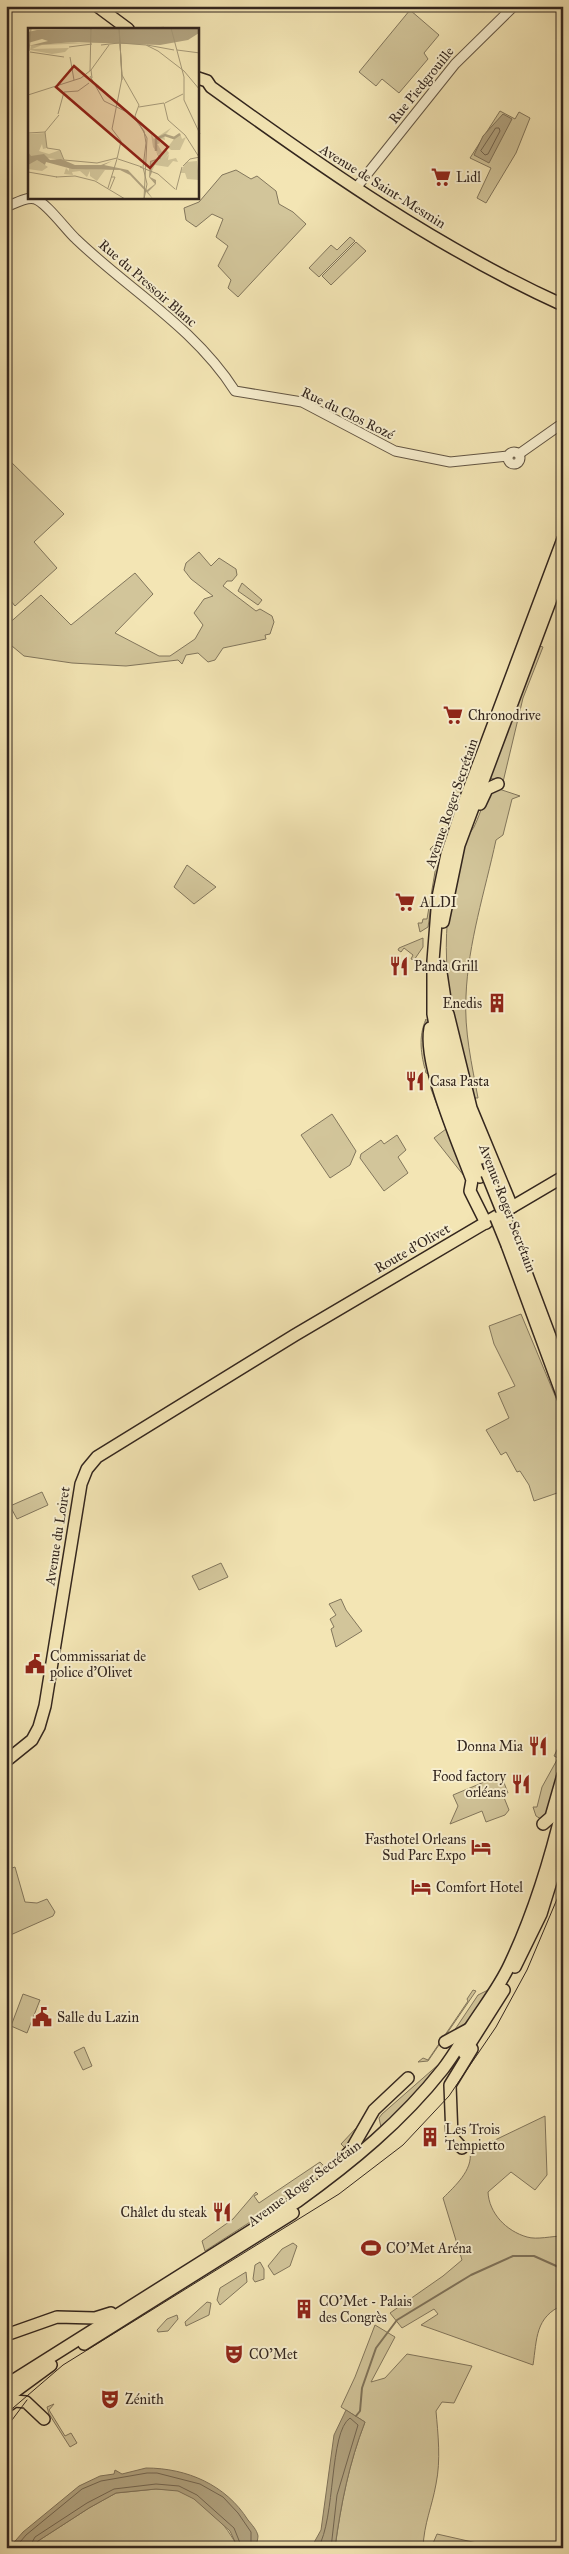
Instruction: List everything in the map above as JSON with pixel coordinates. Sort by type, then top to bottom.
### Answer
[{"type":"main road","points":[[97,6],[127,28]]},
{"type":"main road","name":"Avenue de Saint-Mesmin","points":[[199,78],[206,81],[267,128],[356,188],[478,262],[563,305]]},
{"type":"main road","name":"Avenue Roger Secrétain","points":[[563,539],[465,800],[441,876],[434,936],[433,1014],[445,1080],[563,1371]]},
{"type":"main road","name":"Avenue Roger Secrétain","points":[[484,1175],[464,1113],[444,1039],[440,1000],[443,918],[459,845],[563,567]]},
{"type":"main road","points":[[459,845],[471,825],[487,788],[498,784]]},
{"type":"main road","points":[[425,935],[430,929],[435,895],[441,876]]},
{"type":"main road","points":[[440,966],[453,1039],[471,1108],[512,1207]]},
{"type":"main road","points":[[433,1014],[429,1034],[438,1086],[472,1180],[470,1191],[486,1223]]},
{"type":"main road","name":"Route d'Olivet","points":[[277,1346],[563,1177]]},
{"type":"main road","name":"Avenue Roger Secrétain","points":[[511,1244],[563,1397]]},
{"type":"main road","name":"Avenue du Loiret","points":[[6,1761],[32,1740],[41,1720],[79,1493],[87,1469],[104,1452],[277,1346]]},
{"type":"main road","points":[[543,1824],[551,1817],[563,1776]]},
{"type":"main road","name":"Avenue Roger Secrétain","points":[[6,2398],[47,2367],[279,2223],[339,2180],[446,2076],[477,2033],[504,1990],[526,1949],[563,1806]]},
{"type":"main road","name":"Avenue Roger Secrétain","points":[[392,2130],[443,2069],[510,1965],[537,1912],[563,1843]]},
{"type":"main road","points":[[462,2148],[452,2137],[453,2118],[450,2085],[489,2022],[504,1990]]},
{"type":"main road","points":[[445,2042],[470,2028]]},
{"type":"main road","points":[[210,2256],[329,2173],[351,2150],[374,2110],[408,2078]]},
{"type":"main road","name":"Avenue Roger Secrétain","points":[[6,2384],[298,2202],[374,2146]]},
{"type":"main road","points":[[6,2335],[42,2321],[57,2318],[95,2318],[129,2306]]},
{"type":"main road","points":[[6,2407],[15,2400],[26,2402],[44,2420]]},
{"type":"street","name":"Rue Piedgrouille","points":[[356,188],[455,64],[514,6]]},
{"type":"street","name":"Rue du Pressoir Blanc","points":[[6,207],[27,199],[39,201],[76,240],[175,322],[217,366],[235,391]]},
{"type":"street","name":"Rue du Clos Rozé","points":[[235,391],[299,401],[395,451],[450,462],[508,456],[509,462],[514,464],[520,461],[519,454],[563,423]]},
{"type":"shaded area","points":[[410,10],[439,35],[424,53],[428,59],[399,93],[382,79],[376,86],[359,72]]},
{"type":"shaded area","points":[[500,111],[515,119],[519,112],[530,118],[516,153],[486,203],[477,198],[491,168],[470,158]]},
{"type":"shaded area","points":[[236,170],[251,179],[257,176],[276,191],[279,204],[293,212],[306,224],[238,297],[228,288],[231,280],[218,266],[228,246],[216,237],[223,219],[212,214],[196,227],[186,220],[184,208],[199,202],[222,175]]},
{"type":"shaded area","points":[[350,237],[355,241],[319,277],[309,268],[331,245],[337,250]]},
{"type":"shaded area","points":[[356,242],[366,251],[331,285],[322,276]]},
{"type":"shaded area","points":[[6,449],[7,458],[64,514],[34,542],[57,568],[15,606],[6,595]]},
{"type":"shaded area","points":[[199,552],[211,566],[219,558],[236,569],[237,575],[232,581],[227,581],[223,586],[256,611],[260,609],[272,616],[274,622],[270,634],[265,635],[266,639],[223,648],[215,660],[208,662],[198,653],[186,655],[182,664],[178,660],[126,666],[72,663],[24,656],[6,641],[6,626],[41,595],[71,625],[135,573],[153,594],[115,633],[159,656],[170,656],[195,639],[203,625],[194,613],[204,599],[213,596],[191,579],[184,570],[186,563]]},
{"type":"shaded area","points":[[242,583],[262,600],[258,605],[238,591]]},
{"type":"shaded area","points":[[540,646],[543,647],[523,698],[503,782],[490,778]]},
{"type":"shaded area","points":[[464,776],[470,779],[433,892],[428,927],[420,932],[418,923],[422,923],[423,919],[427,919],[437,860],[430,849],[444,835],[441,832],[450,820],[459,778]]},
{"type":"shaded area","points":[[496,788],[520,796],[512,799],[503,835],[496,840],[470,956],[467,976],[466,1022],[478,1098],[473,1098],[453,1015],[449,988],[447,934],[449,905],[458,859],[464,841],[474,827],[485,802]]},
{"type":"shaded area","points":[[187,865],[216,887],[194,904],[174,887]]},
{"type":"shaded area","points":[[423,938],[423,947],[414,960],[411,959],[413,955],[404,948],[401,952],[398,950],[399,948]]},
{"type":"shaded area","points":[[426,1019],[427,1044],[468,1181],[434,1138],[446,1129],[431,1089],[429,1074],[426,1073],[423,1060],[421,1039]]},
{"type":"shaded area","points":[[332,1114],[356,1151],[350,1165],[330,1178],[301,1135]]},
{"type":"shaded area","points":[[397,1135],[406,1150],[398,1157],[408,1173],[384,1191],[360,1158],[361,1154],[381,1140],[384,1144]]},
{"type":"shaded area","points":[[521,1314],[561,1410],[563,1421],[563,1491],[534,1501],[529,1485],[520,1471],[517,1472],[506,1452],[501,1455],[486,1430],[509,1418],[498,1393],[515,1386],[494,1344],[489,1326]]},
{"type":"shaded area","points":[[42,1492],[48,1505],[17,1519],[10,1506]]},
{"type":"shaded area","points":[[221,1563],[228,1577],[199,1590],[192,1576]]},
{"type":"shaded area","points":[[341,1599],[346,1610],[362,1631],[336,1647],[331,1629],[334,1627],[330,1619],[336,1615],[329,1604]]},
{"type":"shaded area","points":[[563,1730],[557,1781],[550,1814],[541,1819],[536,1816],[533,1807],[537,1807],[542,1787],[558,1758],[554,1756],[560,1744],[558,1735],[562,1736]]},
{"type":"shaded area","points":[[501,1775],[508,1793],[503,1795],[509,1810],[505,1815],[486,1822],[482,1811],[450,1824],[458,1806],[453,1795]]},
{"type":"shaded area","points":[[15,1867],[25,1902],[37,1903],[47,1899],[55,1912],[53,1916],[6,1937],[6,1870]]},
{"type":"shaded area","points":[[490,1989],[463,2029],[450,2037],[478,1995]]},
{"type":"shaded area","points":[[473,1990],[476,1991],[428,2061],[418,2062],[423,2058],[428,2060],[468,2001],[467,1999]]},
{"type":"shaded area","points":[[23,1994],[40,2000],[27,2033],[11,2026]]},
{"type":"shaded area","points":[[84,2047],[92,2066],[83,2070],[74,2052]]},
{"type":"shaded area","points":[[447,2057],[430,2079],[381,2127],[379,2118],[382,2114]]},
{"type":"shaded area","points":[[368,2109],[370,2111],[349,2151],[328,2172],[205,2251],[202,2241],[233,2219],[256,2192],[258,2194],[254,2196],[259,2203],[320,2162],[325,2167],[345,2148],[341,2144],[357,2127]]},
{"type":"shaded area","points":[[545,2116],[547,2175],[535,2190],[511,2172],[488,2192],[495,2214],[512,2230],[531,2238],[563,2236],[563,2305],[554,2310],[542,2322],[537,2338],[533,2365],[421,2325],[438,2314],[434,2309],[402,2328],[390,2313],[443,2276],[462,2260],[443,2198],[458,2183],[466,2171],[469,2165],[470,2152]]},
{"type":"shaded area","points":[[293,2243],[297,2246],[290,2266],[274,2275],[268,2266],[282,2249]]},
{"type":"shaded area","points":[[260,2262],[264,2269],[264,2279],[255,2282],[253,2279],[255,2265]]},
{"type":"shaded area","points":[[246,2272],[247,2282],[220,2305],[217,2300],[220,2288]]},
{"type":"shaded area","points":[[207,2302],[211,2303],[209,2315],[186,2326],[185,2322]]},
{"type":"shaded area","points":[[177,2315],[178,2319],[168,2331],[158,2332],[157,2330],[167,2319]]},
{"type":"shaded area","points":[[375,2325],[395,2337],[371,2382],[385,2378],[407,2354],[472,2366],[454,2403],[442,2402],[436,2411],[439,2447],[438,2475],[423,2548],[335,2548],[346,2484],[365,2422],[341,2407]]},
{"type":"shaded area","points":[[54,2404],[49,2410],[65,2436],[71,2433],[77,2443],[70,2447],[49,2414],[47,2407]]},
{"type":"shaded area","points":[[156,2489],[180,2491],[198,2500],[221,2522],[238,2548],[33,2548],[38,2541],[116,2493]]},
{"type":"shaded area","points":[[437,2534],[499,2548],[431,2548]]},
{"type":"water","points":[[503,114],[512,119],[489,163],[474,155],[483,136]]},
{"type":"water","points":[[346,2410],[365,2422],[346,2484],[335,2547],[311,2548],[321,2530],[334,2435]]},
{"type":"water","points":[[146,2468],[176,2471],[190,2475],[217,2488],[239,2508],[255,2530],[258,2536],[256,2548],[238,2548],[230,2531],[194,2499],[178,2491],[156,2489],[116,2493],[38,2541],[33,2548],[9,2548],[23,2532],[79,2486],[100,2476],[114,2474],[115,2470],[122,2474]]},
{"type":"waterway","points":[[356,2416],[360,2411],[362,2388],[376,2348],[397,2320],[471,2275],[513,2256],[534,2256],[563,2269]]},
{"type":"tram line","points":[[6,2414],[63,2365],[339,2194],[403,2145],[449,2096],[496,2027],[527,1970],[563,1885]]},
{"type":"tram line","points":[[6,2428],[27,2400]]},
{"type":"place","name":"Lidl","points":[[441,177]]},
{"type":"place","name":"Chronodrive","points":[[453,715]]},
{"type":"place","name":"ALDI","points":[[405,902]]},
{"type":"place","name":"Panda Grill","points":[[399,966]]},
{"type":"place","name":"Enedis","points":[[497,1003]]},
{"type":"place","name":"Casa Pasta","points":[[415,1081]]},
{"type":"place","name":"Commissariat de police d'Olivet","points":[[35,1664]]},
{"type":"place","name":"Donna Mia","points":[[538,1746]]},
{"type":"place","name":"Food factory orléans","points":[[521,1784]]},
{"type":"place","name":"Fasthotel Orleans Sud Parc Expo","points":[[481,1847]]},
{"type":"place","name":"Comfort Hotel","points":[[421,1887]]},
{"type":"place","name":"Salle du Lazin","points":[[42,2017]]},
{"type":"place","name":"Les Trois Tempietto","points":[[430,2137]]},
{"type":"place","name":"Châlet du steak","points":[[222,2212]]},
{"type":"place","name":"CO'Met Aréna","points":[[371,2248]]},
{"type":"place","name":"CO'Met - Palais des Congrès","points":[[304,2309]]},
{"type":"place","name":"CO'Met","points":[[234,2354]]},
{"type":"place","name":"Zénith","points":[[110,2399]]}]
